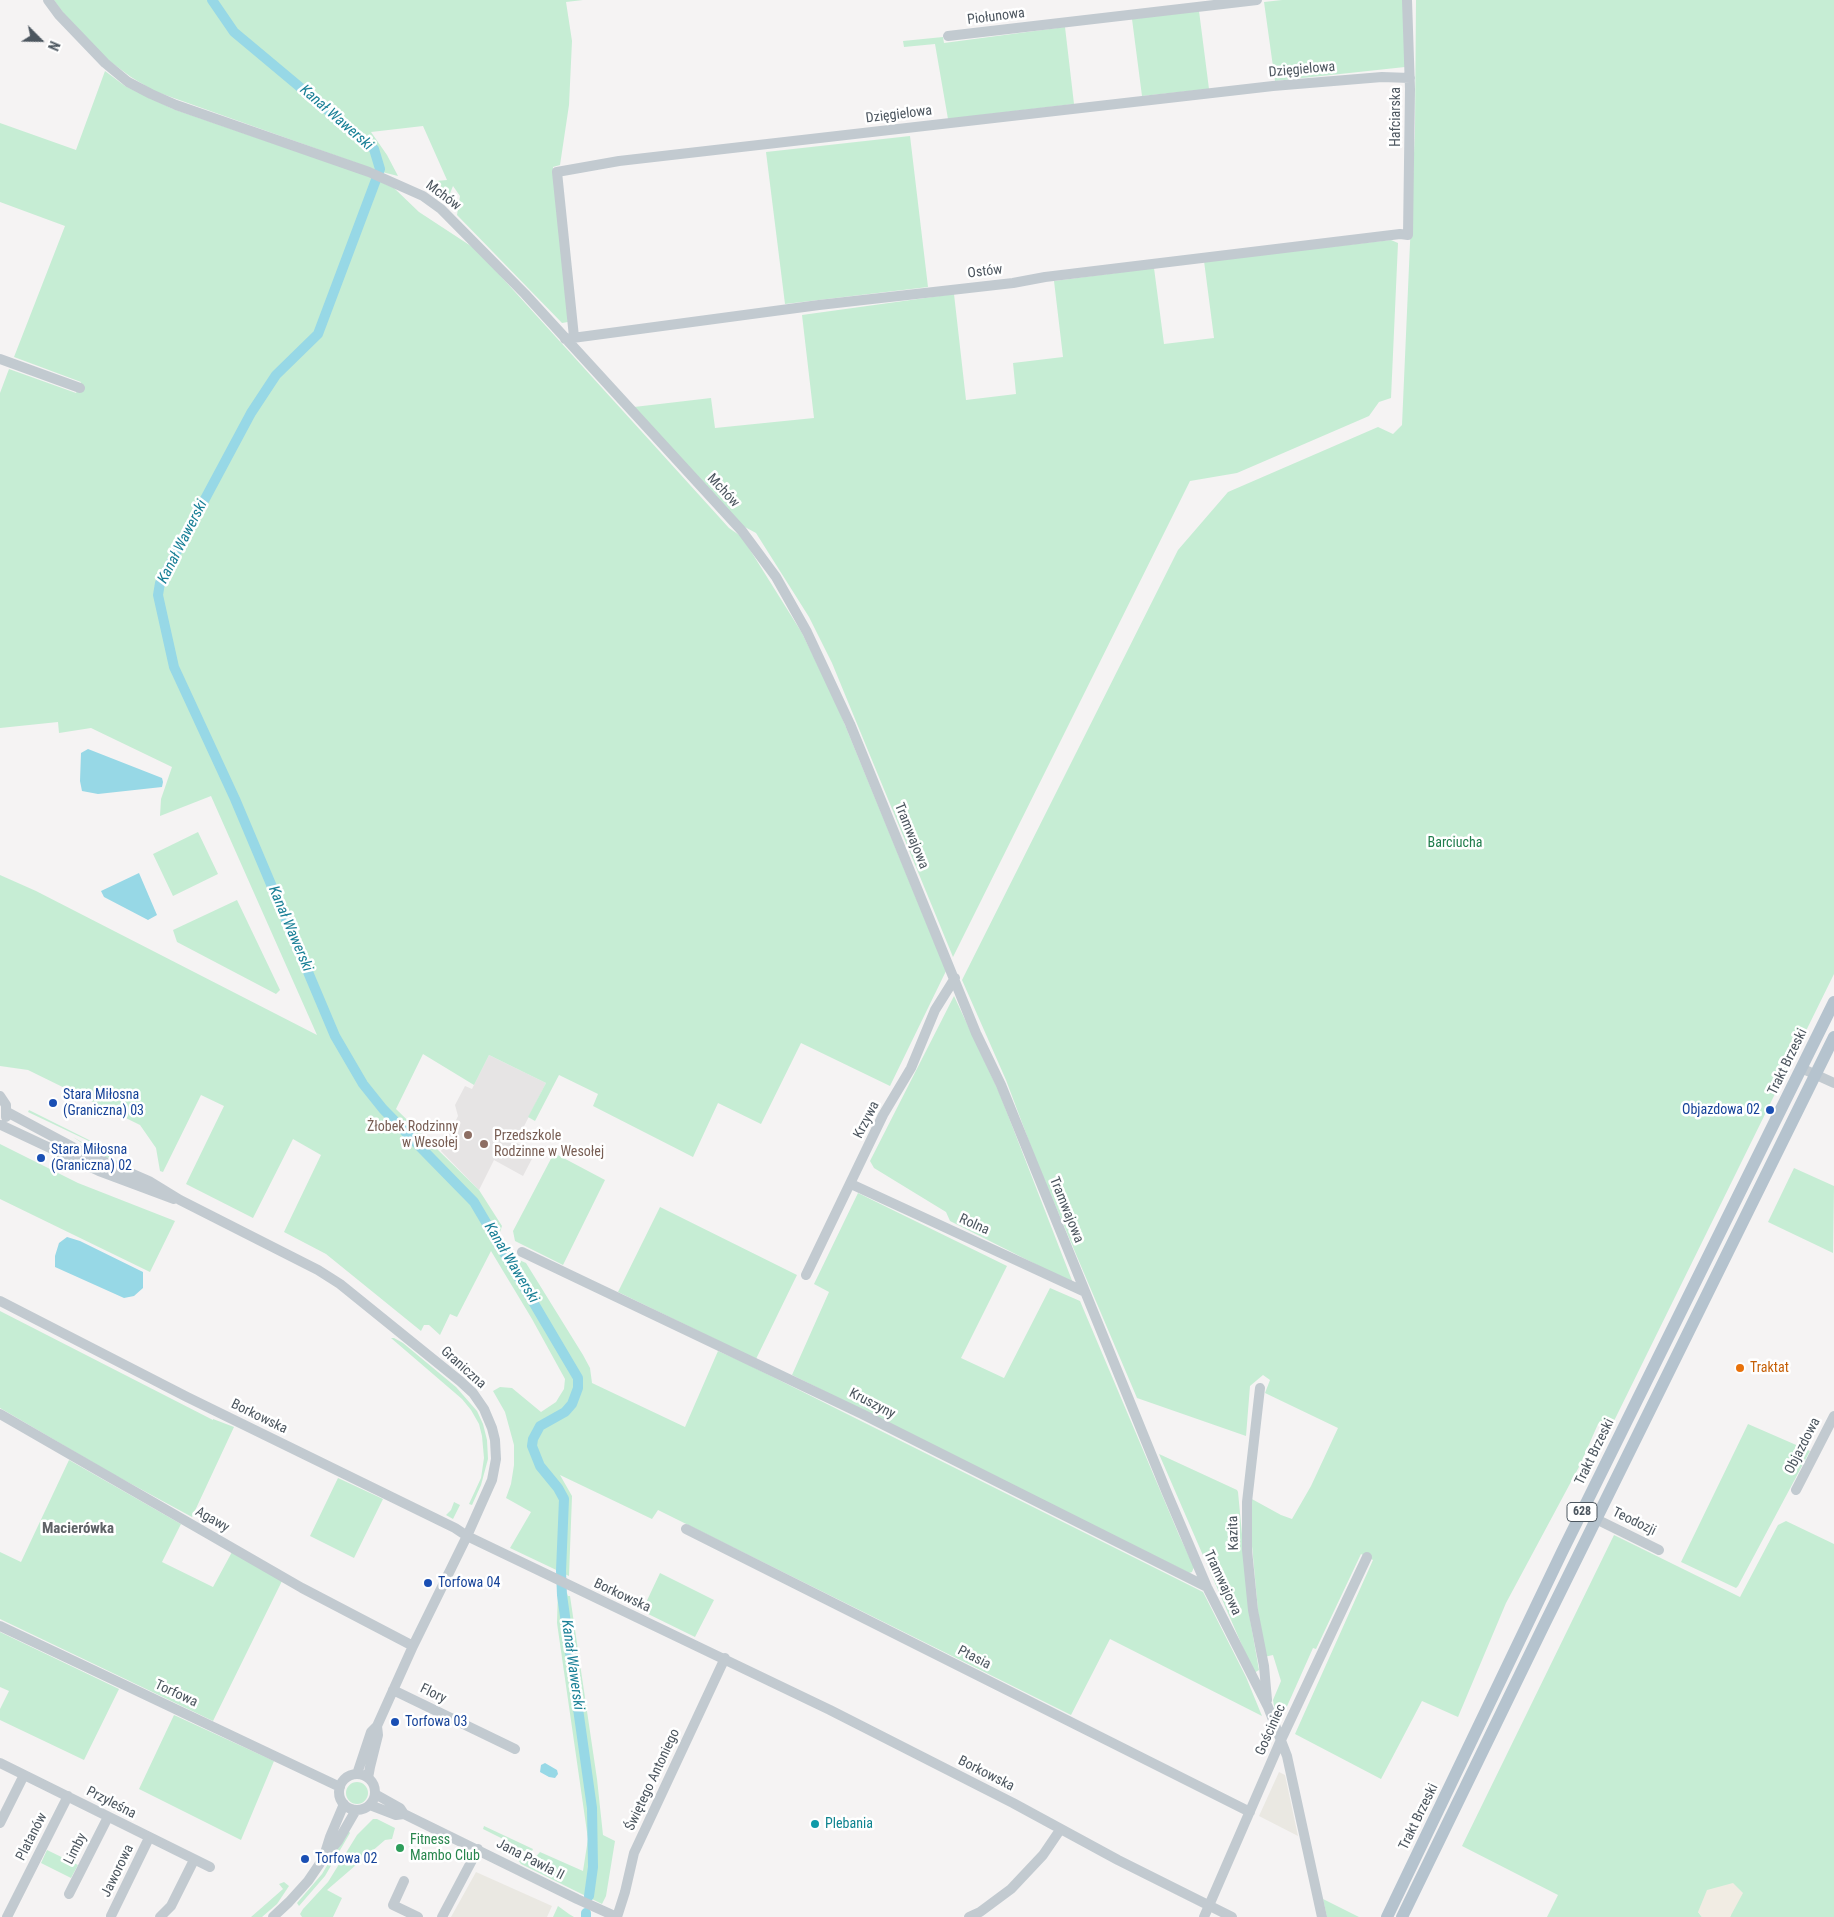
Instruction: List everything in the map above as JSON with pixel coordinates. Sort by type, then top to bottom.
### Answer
[{"type":"main road","name":"Trakt Brzeski","points":[[1387,1917],[1566,1544],[1834,1002]]},
{"type":"main road","name":"Trakt Brzeski","points":[[1402,1917],[1834,1038]]},
{"type":"street","name":"Mchów","points":[[48,0],[58,16],[105,63],[128,82],[176,106],[369,172],[423,196],[442,209],[570,338],[742,531]]},
{"type":"street","name":"Piołunowa","points":[[948,36],[1257,0]]},
{"type":"street","name":"Hafciarska","points":[[1407,0],[1410,78],[1408,235]]},
{"type":"street","name":"Dzięgielowa","points":[[570,338],[557,172],[619,161],[1273,86],[1382,77],[1410,78]]},
{"type":"street","name":"Ostów","points":[[570,338],[819,305],[1013,283],[1045,277],[1391,235],[1408,235]]},
{"type":"street","points":[[0,359],[80,388]]},
{"type":"street","name":"Tramwajowa","points":[[742,531],[776,577],[807,632],[850,724],[976,1033],[1001,1086],[1207,1587],[1268,1707],[1287,1756],[1322,1917]]},
{"type":"street","name":"Krzywa","points":[[806,1275],[883,1115],[911,1068],[935,1010],[954,978]]},
{"type":"street","points":[[1801,1068],[1834,1083]]},
{"type":"street","points":[[0,1096],[5,1102],[7,1112],[1,1125]]},
{"type":"street","name":"Graniczna","points":[[7,1112],[80,1151],[146,1179],[180,1200],[330,1277],[372,1309],[473,1393],[484,1409],[492,1428],[496,1460],[489,1488],[377,1726],[371,1732],[357,1774]]},
{"type":"street","name":"Graniczna","points":[[1,1125],[105,1174],[159,1195],[180,1200]]},
{"type":"street","name":"Rolna","points":[[851,1184],[1085,1292]]},
{"type":"street","name":"Kruszyny","points":[[522,1252],[862,1414],[1207,1587]]},
{"type":"street","name":"Borkowska","points":[[0,1301],[186,1397],[455,1528],[467,1536],[626,1614],[724,1658],[1004,1798],[1060,1830],[1232,1917]]},
{"type":"street","name":"Kazita","points":[[1260,1388],[1246,1502],[1253,1610],[1264,1666],[1268,1707]]},
{"type":"street","name":"Agawy","points":[[0,1414],[302,1588],[413,1646]]},
{"type":"street","name":"Objazdowa","points":[[1796,1490],[1834,1416]]},
{"type":"street","name":"Teodozji","points":[[1596,1519],[1659,1550]]},
{"type":"street","name":"Ptasia","points":[[686,1529],[1250,1812]]},
{"type":"street","name":"Gościniec","points":[[1204,1917],[1280,1742],[1367,1557]]},
{"type":"street","name":"Torfowa","points":[[0,1626],[340,1786]]},
{"type":"street","name":"Świętego Antoniego","points":[[617,1917],[634,1853],[724,1658]]},
{"type":"street","name":"Flory","points":[[393,1690],[515,1749]]},
{"type":"street","name":"Graniczna","points":[[368,1778],[378,1735],[377,1726]]},
{"type":"street","name":"Przyleśna","points":[[0,1763],[210,1867]]},
{"type":"street","points":[[357,1774],[368,1778],[375,1794],[370,1804],[365,1808],[356,1810],[344,1804],[341,1798],[340,1786],[347,1778],[357,1774]]},
{"type":"street","points":[[0,1823],[24,1775]]},
{"type":"street","name":"Jana Pawła II","points":[[375,1794],[400,1808],[404,1814],[570,1896],[617,1917]]},
{"type":"street","name":"Platanów","points":[[6,1917],[68,1796]]},
{"type":"street","points":[[324,1856],[344,1804]]},
{"type":"street","name":"Jana Pawła II","points":[[370,1804],[396,1815],[404,1814]]},
{"type":"street","points":[[273,1917],[299,1892],[324,1856],[338,1841],[356,1810]]},
{"type":"street","name":"Limby","points":[[69,1894],[108,1817]]},
{"type":"street","points":[[969,1917],[980,1912],[1011,1890],[1043,1856],[1060,1830]]},
{"type":"street","name":"Jaworowa","points":[[111,1916],[149,1838]]},
{"type":"street","points":[[442,1917],[478,1849]]},
{"type":"street","points":[[160,1917],[171,1906],[194,1860]]},
{"type":"street","points":[[404,1881],[393,1905],[418,1917]]},
{"type":"street","points":[[0,1915],[6,1917]]},
{"type":"shaded area","points":[[489,1055],[546,1083],[517,1140],[507,1135],[506,1137],[535,1153],[523,1176],[494,1160],[479,1190],[441,1151],[458,1116],[455,1105],[465,1086],[472,1089]]},
{"type":"shaded area","points":[[1279,1772],[1285,1775],[1298,1836],[1259,1816]]},
{"type":"shaded area","points":[[476,1872],[552,1906],[547,1917],[451,1917]]},
{"type":"green space","points":[[54,0],[583,0],[566,2],[572,41],[569,105],[560,165],[553,167],[568,322],[562,323],[457,215],[460,196],[453,186],[449,196],[446,198],[440,196],[426,182],[447,180],[423,126],[371,132],[387,155],[398,176],[382,172],[154,91],[108,60],[67,18]]},
{"type":"green space","points":[[1282,0],[1404,0],[1405,67],[1275,81],[1264,2]]},
{"type":"green space","name":"Barciucha","points":[[1416,0],[1834,0],[1834,974],[1613,1423],[1598,1424],[1580,1465],[1506,1603],[1458,1717],[1422,1701],[1381,1779],[1295,1734],[1373,1560],[1361,1554],[1316,1649],[1313,1648],[1280,1722],[1276,1717],[1273,1700],[1281,1681],[1273,1655],[1264,1657],[1259,1621],[1249,1514],[1250,1498],[1292,1519],[1311,1486],[1338,1428],[1265,1393],[1270,1380],[1263,1375],[1250,1386],[1246,1436],[1137,1398],[1036,1160],[1006,1080],[962,980],[1178,550],[1228,492],[1378,427],[1393,434],[1402,425],[1415,130]]},
{"type":"green space","points":[[1199,11],[1209,89],[1142,96],[1132,19]]},
{"type":"green space","points":[[1065,27],[1074,104],[948,119],[935,44],[904,47],[903,41],[943,37],[944,43]]},
{"type":"green space","points":[[105,71],[125,86],[173,109],[368,176],[394,188],[419,212],[477,250],[729,528],[742,537],[802,633],[836,703],[946,971],[890,1086],[801,1043],[761,1124],[718,1103],[693,1157],[593,1106],[598,1094],[559,1075],[535,1121],[528,1117],[546,1083],[489,1055],[474,1085],[423,1054],[396,1109],[479,1190],[502,1226],[499,1235],[517,1259],[526,1263],[583,1355],[590,1368],[592,1383],[685,1427],[718,1351],[745,1363],[1203,1592],[1246,1677],[1262,1716],[1110,1639],[1071,1715],[658,1510],[652,1519],[560,1475],[572,1496],[569,1576],[510,1548],[531,1512],[506,1498],[511,1484],[514,1465],[514,1445],[505,1412],[493,1391],[500,1387],[512,1388],[541,1412],[556,1402],[564,1389],[565,1379],[491,1251],[457,1317],[450,1314],[440,1335],[429,1325],[424,1325],[421,1331],[326,1254],[284,1232],[321,1155],[293,1139],[253,1218],[186,1184],[224,1106],[201,1095],[163,1172],[160,1171],[156,1148],[140,1125],[28,1070],[0,1066],[0,875],[36,891],[317,1035],[211,796],[160,816],[161,799],[172,767],[91,728],[59,733],[58,722],[0,728],[0,393],[9,369],[76,393],[81,382],[14,357],[65,226],[0,202],[0,123],[76,150]]},
{"type":"green space","points":[[910,136],[928,287],[785,304],[766,152]]},
{"type":"green space","points":[[1391,240],[1398,243],[1391,398],[1379,402],[1369,416],[1237,473],[1190,481],[953,957],[832,663],[809,617],[756,533],[743,526],[634,407],[711,398],[715,428],[814,418],[802,315],[954,294],[966,400],[1016,394],[1013,363],[1063,357],[1054,281],[1154,268],[1164,344],[1214,338],[1204,261]]},
{"type":"green space","points":[[198,832],[218,874],[173,896],[153,854]]},
{"type":"green space","points":[[237,900],[280,990],[276,994],[177,942],[173,930]]},
{"type":"green space","points":[[954,996],[999,1092],[1073,1283],[950,1221],[946,1212],[874,1168],[870,1161]]},
{"type":"green space","points":[[29,1110],[89,1140],[93,1143],[28,1112]]},
{"type":"green space","points":[[73,1137],[99,1152],[103,1151],[113,1159],[134,1169],[98,1154]]},
{"type":"green space","points":[[0,1144],[78,1183],[175,1221],[150,1272],[0,1199]]},
{"type":"green space","points":[[554,1153],[605,1180],[563,1265],[515,1241],[513,1231]]},
{"type":"green space","points":[[1794,1168],[1834,1186],[1833,1253],[1768,1222]]},
{"type":"green space","points":[[858,1193],[1007,1266],[961,1358],[1004,1378],[1050,1288],[1080,1301],[1194,1567],[1192,1572],[1189,1573],[792,1375],[829,1292],[814,1284]]},
{"type":"green space","points":[[660,1207],[797,1275],[756,1359],[618,1292]]},
{"type":"green space","points":[[0,1311],[213,1420],[234,1427],[192,1517],[111,1473],[0,1408]]},
{"type":"green space","points":[[391,1338],[403,1343],[456,1387],[477,1411],[487,1440],[488,1459],[481,1485],[472,1505],[469,1504],[481,1478],[484,1458],[479,1424],[462,1399]]},
{"type":"green space","points":[[1748,1424],[1810,1451],[1736,1588],[1681,1562]]},
{"type":"green space","points":[[1159,1454],[1238,1492],[1250,1619],[1259,1670],[1254,1673]]},
{"type":"green space","points":[[69,1460],[181,1524],[162,1562],[213,1587],[232,1552],[282,1581],[213,1721],[0,1619],[0,1552],[21,1562]]},
{"type":"green space","points":[[338,1478],[383,1499],[354,1558],[310,1536]]},
{"type":"green space","points":[[454,1502],[460,1505],[453,1519],[446,1515],[451,1510]]},
{"type":"green space","points":[[1786,1521],[1834,1544],[1834,1917],[1730,1917],[1731,1915],[1698,1912],[1702,1917],[1547,1917],[1558,1895],[1462,1846],[1614,1535],[1740,1597],[1778,1525]]},
{"type":"green space","points":[[660,1573],[714,1600],[695,1637],[642,1611]]},
{"type":"green space","points":[[558,1589],[570,1596],[597,1779],[603,1835],[615,1841],[606,1896],[602,1904],[521,1864],[518,1860],[521,1856],[532,1861],[540,1852],[583,1871],[588,1839],[557,1623]]},
{"type":"green space","points":[[0,1632],[119,1689],[84,1760],[0,1720],[0,1709],[9,1691],[0,1687]]},
{"type":"green space","points":[[174,1715],[274,1761],[241,1840],[139,1789]]},
{"type":"green space","points":[[357,1782],[365,1785],[368,1793],[365,1801],[357,1804],[349,1801],[346,1793],[349,1785]]},
{"type":"green space","points":[[373,1819],[377,1819],[395,1828],[392,1839],[385,1840],[327,1890],[342,1898],[333,1917],[302,1917],[300,1914],[303,1909],[328,1882],[357,1835]]},
{"type":"green space","points":[[484,1826],[533,1849],[532,1851],[517,1851],[515,1845],[483,1829]]},
{"type":"green space","points":[[348,1830],[350,1833],[325,1876],[299,1906],[297,1903],[322,1874]]},
{"type":"green space","points":[[47,1850],[78,1865],[71,1878],[41,1863]]},
{"type":"green space","points":[[284,1882],[289,1886],[277,1904],[262,1917],[251,1917],[283,1889],[279,1884]]},
{"type":"green space","points":[[1323,1899],[1359,1917],[1327,1917]]},
{"type":"green space","points":[[558,1906],[569,1914],[574,1917],[553,1917]]},
{"type":"sand","points":[[1733,1883],[1743,1893],[1730,1917],[1702,1917],[1698,1912],[1707,1890]]},
{"type":"water","points":[[88,749],[162,778],[162,787],[98,794],[82,791],[80,781],[81,753]]},
{"type":"water","points":[[139,873],[157,915],[148,920],[104,897],[101,891]]},
{"type":"water","points":[[67,1237],[80,1241],[143,1272],[143,1288],[134,1296],[124,1298],[55,1267],[55,1256],[59,1243]]},
{"type":"water","points":[[545,1763],[557,1770],[558,1774],[555,1778],[540,1772],[541,1765]]},
{"type":"waterway","name":"Kanał Wawerski","points":[[212,0],[234,32],[374,149],[380,169],[318,334],[276,375],[251,413],[160,583],[158,595],[174,667],[235,799],[335,1036],[363,1084],[383,1109],[474,1202],[578,1378],[578,1388],[572,1404],[565,1412],[540,1426],[533,1439],[532,1446],[540,1466],[558,1488],[564,1499],[562,1595],[592,1808],[593,1867],[589,1896]]},
{"type":"place","name":"Stara Miłosna (Graniczna) 03","points":[[53,1103]]},
{"type":"place","name":"Objazdowa 02","points":[[1770,1110]]},
{"type":"place","name":"Żłobek Rodzinny w Wesołej","points":[[468,1135]]},
{"type":"place","name":"Przedszkole Rodzinne w Wesołej","points":[[484,1144]]},
{"type":"place","name":"Stara Miłosna (Graniczna) 02","points":[[41,1158]]},
{"type":"place","name":"Traktat","points":[[1740,1368]]},
{"type":"place","name":"Torfowa 04","points":[[428,1583]]},
{"type":"place","name":"Torfowa 03","points":[[395,1722]]},
{"type":"place","name":"Plebania","points":[[815,1824]]},
{"type":"place","name":"Fitness Mambo Club","points":[[400,1848]]},
{"type":"place","name":"Torfowa 02","points":[[305,1859]]},
{"type":"district","name":"Macierówka","points":[[78,1529]]}]
